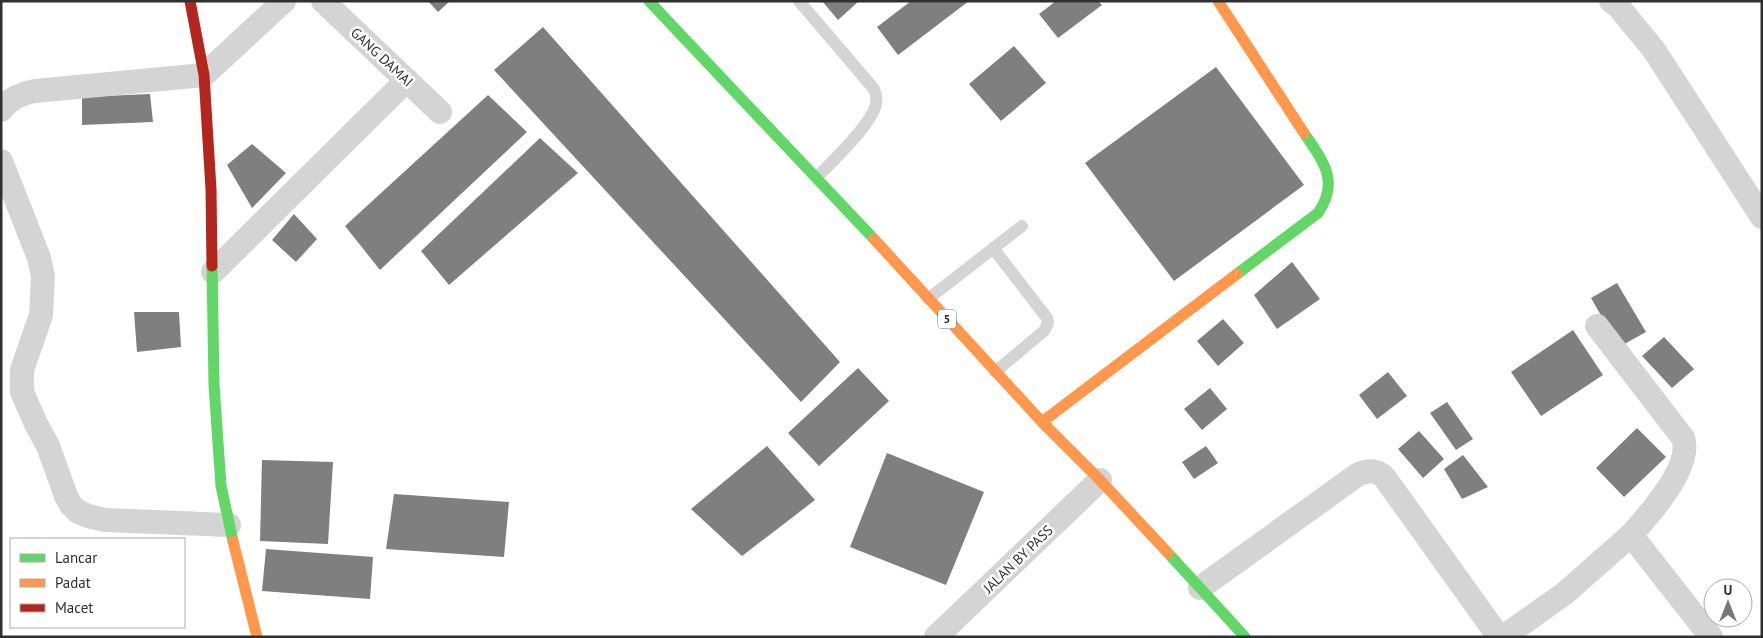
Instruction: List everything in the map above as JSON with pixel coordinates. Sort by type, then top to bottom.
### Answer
[{"type":"main road","points":[[190,1],[204,75],[211,189],[214,385],[221,486],[257,637]]},
{"type":"main road","name":"5","points":[[650,1],[817,177],[995,372],[1100,480],[1245,637]]},
{"type":"main road","points":[[1042,422],[1318,213],[1327,197],[1330,180],[1324,163],[1218,1]]},
{"type":"street","points":[[1,110],[8,101],[20,94],[35,90],[204,75],[284,1]]},
{"type":"street","name":"GANG DAMAI","points":[[323,1],[440,112]]},
{"type":"street","points":[[1611,1],[1654,50],[1762,217]]},
{"type":"street","points":[[212,272],[407,80]]},
{"type":"street","points":[[1,160],[39,258],[43,276],[41,316],[22,370],[22,392],[48,446],[71,505],[77,511],[88,516],[105,520],[229,525]]},
{"type":"street","points":[[1503,637],[1564,594],[1631,535],[1666,493],[1683,457],[1685,444],[1683,438],[1597,326]]},
{"type":"street","points":[[1200,588],[1357,475],[1376,471],[1385,478],[1499,637]]},
{"type":"street","name":"JALAN BY PASS","points":[[936,637],[1100,480]]},
{"type":"street","points":[[1631,535],[1711,637]]},
{"type":"lane","points":[[799,1],[874,89],[877,96],[874,110],[868,120],[847,147],[817,177]]},
{"type":"lane","points":[[928,299],[1022,226]]},
{"type":"lane","points":[[993,248],[1048,318],[1044,332],[995,372]]},
{"type":"building","points":[[428,1],[450,1],[438,12]]},
{"type":"building","points":[[822,1],[859,1],[838,20]]},
{"type":"building","points":[[911,1],[969,1],[898,55],[877,27]]},
{"type":"building","points":[[1056,1],[1098,1],[1102,5],[1058,38],[1039,14]]},
{"type":"building","points":[[543,27],[840,362],[801,402],[494,70]]},
{"type":"building","points":[[1014,46],[1046,83],[1001,121],[969,84]]},
{"type":"building","points":[[1216,67],[1304,185],[1174,281],[1085,163]]},
{"type":"building","points":[[150,94],[153,122],[82,125],[82,97]]},
{"type":"building","points":[[488,95],[527,132],[380,270],[345,226]]},
{"type":"building","points":[[540,138],[578,173],[449,285],[421,251]]},
{"type":"building","points":[[252,144],[286,173],[252,208],[227,165]]},
{"type":"building","points":[[294,214],[317,239],[296,262],[272,240]]},
{"type":"building","points":[[1292,262],[1320,299],[1277,329],[1254,295]]},
{"type":"building","points":[[1617,283],[1646,332],[1619,347],[1591,298]]},
{"type":"building","points":[[134,312],[179,312],[181,347],[137,352]]},
{"type":"building","points":[[1223,319],[1244,343],[1218,366],[1197,341]]},
{"type":"building","points":[[1573,330],[1603,375],[1541,416],[1511,372]]},
{"type":"building","points":[[1664,337],[1694,369],[1672,388],[1642,356]]},
{"type":"building","points":[[858,368],[889,401],[819,466],[788,433]]},
{"type":"building","points":[[1388,372],[1407,396],[1377,419],[1359,395]]},
{"type":"building","points":[[1210,388],[1227,409],[1202,430],[1184,409]]},
{"type":"building","points":[[1447,402],[1473,439],[1456,450],[1430,413]]},
{"type":"building","points":[[1637,428],[1666,457],[1624,497],[1596,468]]},
{"type":"building","points":[[1419,431],[1444,459],[1423,478],[1398,449]]},
{"type":"building","points":[[767,446],[815,500],[742,556],[691,509]]},
{"type":"building","points":[[1206,446],[1218,463],[1194,479],[1182,462]]},
{"type":"building","points":[[887,453],[984,492],[946,585],[850,547]]},
{"type":"building","points":[[1463,455],[1488,487],[1462,499],[1444,469]]},
{"type":"building","points":[[262,460],[333,462],[328,544],[260,541]]},
{"type":"building","points":[[394,494],[509,502],[504,557],[386,549]]},
{"type":"building","points":[[266,549],[373,557],[370,599],[262,591]]},
{"type":"traffic: fast","points":[[649,1],[874,239]]},
{"type":"traffic: fast","points":[[1237,274],[1318,213],[1324,202],[1328,191],[1326,172],[1323,162],[1304,133]]},
{"type":"traffic: fast","points":[[212,266],[214,385],[221,486],[233,541]]},
{"type":"traffic: fast","points":[[1168,553],[1245,637]]},
{"type":"traffic: slow","points":[[1218,1],[1304,133]]},
{"type":"traffic: slow","points":[[874,239],[1042,422],[1100,480],[1168,553]]},
{"type":"traffic: slow","points":[[1042,422],[1237,274]]},
{"type":"traffic: slow","points":[[233,541],[257,637]]},
{"type":"traffic: jam","points":[[190,1],[204,75],[211,189],[212,266]]}]
